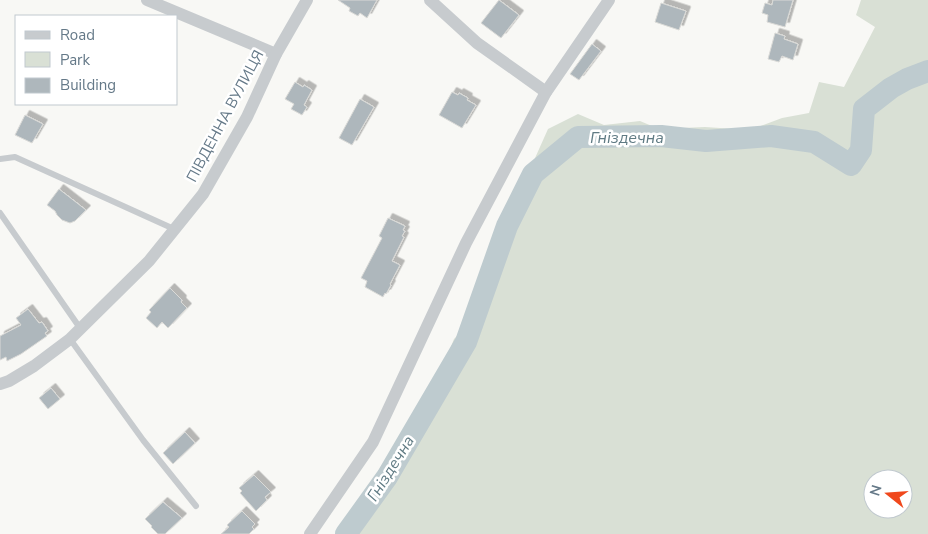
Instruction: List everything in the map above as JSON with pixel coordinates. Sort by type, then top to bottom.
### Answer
[{"type":"street","points":[[147,0],[276,54]]},
{"type":"street","name":"ПІВДЕННА ВУЛИЦЯ","points":[[0,384],[9,381],[34,366],[70,339],[149,261],[203,194],[247,117],[276,54],[307,0]]},
{"type":"street","points":[[430,0],[477,43],[546,92]]},
{"type":"street","points":[[310,534],[373,442],[466,243],[546,92],[609,0]]},
{"type":"lane","points":[[0,159],[15,157],[174,229]]},
{"type":"lane","points":[[0,213],[80,328]]},
{"type":"lane","points":[[70,339],[144,440],[196,506]]},
{"type":"green space","points":[[861,0],[928,0],[928,534],[357,534],[424,433],[439,399],[444,364],[454,339],[480,312],[488,283],[486,266],[513,237],[515,203],[548,129],[578,114],[604,125],[640,121],[659,129],[705,127],[750,130],[782,118],[809,113],[819,82],[844,87],[875,27],[856,15]]},
{"type":"building","points":[[338,0],[377,0],[367,18],[360,13],[358,16],[349,11],[350,8]]},
{"type":"building","points":[[499,0],[519,15],[501,38],[481,23]]},
{"type":"building","points":[[773,0],[793,0],[785,27],[767,22],[768,15],[762,13],[765,3],[772,5]]},
{"type":"building","points":[[661,3],[686,11],[679,30],[655,22]]},
{"type":"building","points":[[775,33],[785,36],[784,39],[798,44],[793,60],[782,56],[779,62],[768,59]]},
{"type":"building","points":[[592,44],[601,51],[579,80],[570,74]]},
{"type":"building","points":[[295,82],[312,90],[304,105],[307,107],[302,115],[291,109],[294,104],[285,99]]},
{"type":"building","points":[[452,92],[458,95],[459,93],[476,105],[462,128],[439,115]]},
{"type":"building","points":[[360,99],[374,107],[352,145],[339,138]]},
{"type":"building","points":[[25,115],[43,124],[32,143],[15,135]]},
{"type":"building","points":[[59,189],[86,210],[75,221],[70,223],[62,220],[47,205]]},
{"type":"building","points":[[388,218],[405,226],[403,230],[405,231],[392,261],[400,265],[383,297],[365,287],[367,281],[361,278],[382,238],[379,236]]},
{"type":"building","points":[[170,288],[187,308],[168,328],[162,322],[157,328],[146,318],[151,312],[149,310]]},
{"type":"building","points":[[28,309],[39,323],[42,322],[48,331],[45,333],[47,336],[21,354],[7,361],[6,357],[0,360],[0,336],[21,325],[16,318]]},
{"type":"building","points":[[51,388],[60,399],[48,409],[39,398]]},
{"type":"building","points":[[185,432],[195,443],[173,464],[163,453]]},
{"type":"building","points":[[254,475],[271,492],[265,497],[267,500],[256,511],[240,493],[242,491],[239,488]]},
{"type":"building","points":[[163,502],[182,518],[165,534],[158,534],[145,519]]},
{"type":"building","points":[[242,511],[255,524],[252,527],[254,529],[249,534],[221,534],[229,527],[227,525]]},
{"type":"waterway","name":"Гніздечна","points":[[346,534],[387,477],[466,342],[507,226],[533,174],[578,137],[661,136],[706,141],[771,136],[814,142],[851,165],[861,150],[864,109],[891,88],[928,71]]}]
